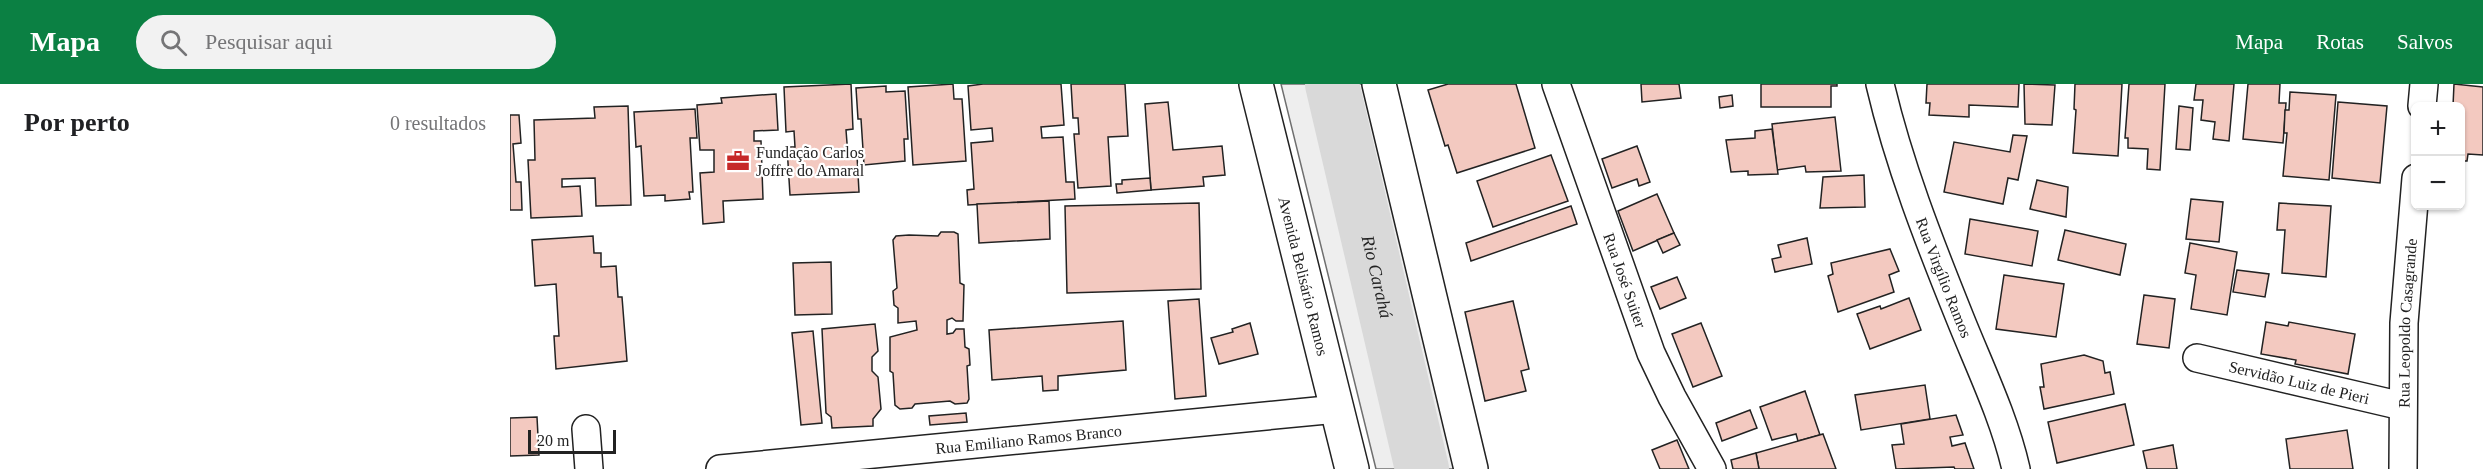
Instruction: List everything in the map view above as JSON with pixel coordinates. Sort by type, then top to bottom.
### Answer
[{"type":"main road","name":"Avenida Belisário Ramos","points":[[1256,84],[1352,469]]},
{"type":"main road","points":[[1379,84],[1471,469]]},
{"type":"street","name":"Rua José Suiter","points":[[1556,84],[1651,353],[1672,397],[1712,469]]},
{"type":"street","name":"Rua Virgílio Ramos","points":[[1880,84],[1910,189],[1995,405],[2016,469]]},
{"type":"street","points":[[2422,102],[2424,84]]},
{"type":"street","name":"Rua Leopoldo Casagrande","points":[[2403,469],[2404,323],[2413,210]]},
{"type":"street","name":"Servidão Luiz de Pieri","points":[[2197,358],[2402,406]]},
{"type":"street","name":"Rua Emiliano Ramos Branco","points":[[720,469],[1337,409]]},
{"type":"street","points":[[586,429],[589,469]]},
{"type":"shaded area","points":[[1281,84],[1366,84],[1456,469],[1376,469]]},
{"type":"building","points":[[851,84],[853,129],[846,130],[848,156],[857,155],[859,192],[790,195],[787,147],[795,147],[794,131],[786,132],[784,87]]},
{"type":"building","points":[[953,84],[954,99],[962,99],[966,161],[913,165],[908,87]]},
{"type":"building","points":[[1061,84],[1064,125],[1041,127],[1042,138],[1063,137],[1066,182],[1074,182],[1075,199],[968,205],[967,190],[974,189],[971,143],[993,141],[992,128],[971,130],[968,86]]},
{"type":"building","points":[[1071,84],[1125,84],[1128,136],[1108,137],[1111,186],[1078,188],[1074,134],[1079,134],[1078,118],[1073,118]]},
{"type":"building","points":[[1448,84],[1516,84],[1535,148],[1457,173],[1448,145],[1445,146],[1428,90]]},
{"type":"building","points":[[1641,84],[1679,84],[1681,98],[1642,102]]},
{"type":"building","points":[[1761,84],[1837,84],[1837,86],[1831,86],[1831,107],[1761,107]]},
{"type":"building","points":[[1927,84],[2019,84],[2018,107],[1969,105],[1969,117],[1929,115],[1930,103],[1926,103]]},
{"type":"building","points":[[2024,84],[2055,85],[2052,125],[2025,124]]},
{"type":"building","points":[[2075,84],[2122,84],[2118,156],[2073,153]]},
{"type":"building","points":[[2129,84],[2165,84],[2160,170],[2147,169],[2148,149],[2128,148],[2128,138],[2125,138]]},
{"type":"building","points":[[2196,84],[2234,84],[2229,141],[2213,139],[2215,122],[2201,120],[2203,100],[2194,100]]},
{"type":"building","points":[[2248,84],[2280,84],[2279,103],[2286,103],[2283,143],[2243,139]]},
{"type":"building","points":[[2454,84],[2483,87],[2483,155],[2468,154],[2467,161],[2465,161],[2465,102],[2453,102]]},
{"type":"building","points":[[886,86],[886,92],[905,91],[908,139],[904,139],[905,161],[864,165],[856,88]]},
{"type":"building","points":[[2290,92],[2336,95],[2329,180],[2283,176],[2287,133],[2284,133],[2285,110],[2289,110]]},
{"type":"building","name":"Fundação Carlos Joffre do Amaral","points":[[776,94],[778,130],[754,131],[754,141],[761,141],[763,199],[723,201],[724,222],[703,224],[700,173],[714,172],[714,150],[700,150],[697,105],[722,103],[721,98]]},
{"type":"building","points":[[1732,95],[1733,106],[1720,108],[1719,97]]},
{"type":"building","points":[[1168,102],[1173,150],[1222,146],[1225,175],[1203,177],[1204,186],[1151,190],[1145,104]]},
{"type":"building","points":[[2338,102],[2387,106],[2380,183],[2332,178]]},
{"type":"building","points":[[628,106],[631,205],[596,206],[595,178],[562,179],[562,187],[580,186],[582,216],[531,218],[528,160],[535,160],[534,120],[595,118],[594,107]]},
{"type":"building","points":[[2179,106],[2193,108],[2190,150],[2176,149]]},
{"type":"building","points":[[695,109],[697,138],[690,138],[693,192],[689,192],[690,199],[665,201],[665,195],[644,196],[641,146],[636,147],[634,112]]},
{"type":"building","points":[[510,115],[519,115],[521,143],[513,144],[516,182],[521,182],[522,210],[510,210]]},
{"type":"building","points":[[1835,117],[1841,171],[1806,172],[1805,166],[1777,170],[1772,124]]},
{"type":"building","points":[[1772,129],[1778,174],[1748,175],[1748,171],[1731,172],[1726,140],[1755,138],[1755,131]]},
{"type":"building","points":[[2013,135],[2027,136],[2018,180],[2008,178],[2003,204],[1944,192],[1954,142],[2010,152]]},
{"type":"building","points":[[1637,146],[1650,182],[1639,186],[1637,179],[1612,188],[1602,159]]},
{"type":"building","points":[[1551,155],[1568,201],[1493,227],[1477,181]]},
{"type":"building","points":[[1864,175],[1865,207],[1820,208],[1823,177]]},
{"type":"building","points":[[1150,178],[1151,190],[1117,193],[1116,184],[1122,184],[1122,180]]},
{"type":"building","points":[[2037,180],[2068,187],[2066,217],[2030,209]]},
{"type":"building","points":[[1657,194],[1674,233],[1633,251],[1618,211]]},
{"type":"building","points":[[2191,199],[2223,202],[2219,242],[2186,239]]},
{"type":"building","points":[[1049,201],[1050,239],[979,243],[977,204]]},
{"type":"building","points":[[1199,203],[1201,289],[1067,293],[1065,206]]},
{"type":"building","points":[[2279,203],[2331,206],[2326,277],[2282,273],[2285,230],[2277,230]]},
{"type":"building","points":[[1571,206],[1577,224],[1471,261],[1466,243]]},
{"type":"building","points":[[1970,219],[2038,231],[2032,266],[1965,254]]},
{"type":"building","points":[[2065,230],[2126,244],[2120,275],[2058,260]]},
{"type":"building","points":[[941,232],[958,234],[960,283],[964,285],[963,321],[956,321],[952,318],[947,320],[947,334],[953,333],[956,329],[964,329],[965,347],[969,349],[970,365],[967,366],[969,399],[967,403],[955,404],[950,401],[915,404],[912,408],[900,409],[895,405],[893,373],[890,371],[890,337],[917,330],[916,321],[898,323],[898,308],[894,305],[893,291],[897,288],[893,240],[896,236],[938,236]]},
{"type":"building","points":[[1674,233],[1680,245],[1663,253],[1657,240]]},
{"type":"building","points":[[593,236],[594,253],[601,253],[601,267],[616,266],[618,297],[622,297],[627,361],[556,369],[554,336],[559,336],[556,284],[535,286],[532,240]]},
{"type":"building","points":[[1807,238],[1812,264],[1775,272],[1772,259],[1781,257],[1778,245]]},
{"type":"building","points":[[2190,243],[2237,252],[2227,315],[2191,309],[2196,275],[2185,273]]},
{"type":"building","points":[[1890,249],[1899,271],[1889,275],[1894,292],[1838,312],[1828,276],[1833,274],[1831,263]]},
{"type":"building","points":[[831,262],[832,314],[795,315],[793,263]]},
{"type":"building","points":[[2237,270],[2269,274],[2265,297],[2233,292]]},
{"type":"building","points":[[2004,275],[2064,284],[2056,337],[1996,329]]},
{"type":"building","points":[[1677,277],[1686,298],[1660,309],[1651,287]]},
{"type":"building","points":[[2144,295],[2175,299],[2169,348],[2137,344]]},
{"type":"building","points":[[1909,298],[1921,330],[1870,349],[1857,314],[1880,306],[1881,309]]},
{"type":"building","points":[[1199,299],[1206,396],[1175,399],[1168,301]]},
{"type":"building","points":[[1513,301],[1529,369],[1521,371],[1526,391],[1485,401],[1465,312]]},
{"type":"building","points":[[1123,321],[1126,370],[1058,376],[1058,390],[1043,391],[1042,376],[992,380],[989,330]]},
{"type":"building","points":[[2266,322],[2288,326],[2289,322],[2355,334],[2348,374],[2295,364],[2296,360],[2261,354]]},
{"type":"building","points":[[1250,323],[1258,354],[1219,364],[1211,338],[1233,332],[1232,329]]},
{"type":"building","points":[[1701,323],[1722,376],[1693,387],[1672,334]]},
{"type":"building","points":[[875,324],[878,351],[872,357],[872,371],[878,377],[881,409],[873,419],[873,426],[832,428],[831,417],[826,413],[822,329]]},
{"type":"building","points":[[813,331],[822,423],[801,425],[792,333]]},
{"type":"building","points":[[2084,355],[2103,361],[2105,373],[2110,372],[2114,394],[2044,409],[2040,387],[2044,387],[2041,364]]},
{"type":"building","points":[[1925,385],[1930,419],[1861,430],[1855,395]]},
{"type":"building","points":[[1805,391],[1820,435],[1798,441],[1796,434],[1772,440],[1760,407]]},
{"type":"building","points":[[2125,404],[2134,445],[2057,463],[2048,422]]},
{"type":"building","points":[[1750,410],[1757,428],[1722,441],[1716,423]]},
{"type":"building","points":[[966,413],[967,422],[930,425],[929,416]]},
{"type":"building","points":[[1956,415],[1963,435],[1950,437],[1952,446],[1965,443],[1974,469],[1955,469],[1954,467],[1896,469],[1892,445],[1904,444],[1901,424]]},
{"type":"building","points":[[537,417],[539,455],[510,456],[510,418]]},
{"type":"building","points":[[2347,430],[2353,469],[2290,469],[2286,439]]},
{"type":"building","points":[[1823,434],[1836,469],[1759,469],[1756,453]]},
{"type":"building","points":[[1677,440],[1689,469],[1660,469],[1652,450]]},
{"type":"building","points":[[2173,445],[2177,469],[2147,469],[2143,451]]},
{"type":"building","points":[[1756,453],[1759,469],[1733,469],[1731,460]]},
{"type":"waterway","name":"Rio Carahá","points":[[1332,84],[1422,469]]},
{"type":"place","name":"Fundação Carlos Joffre do Amaral","points":[[738,161]]}]
